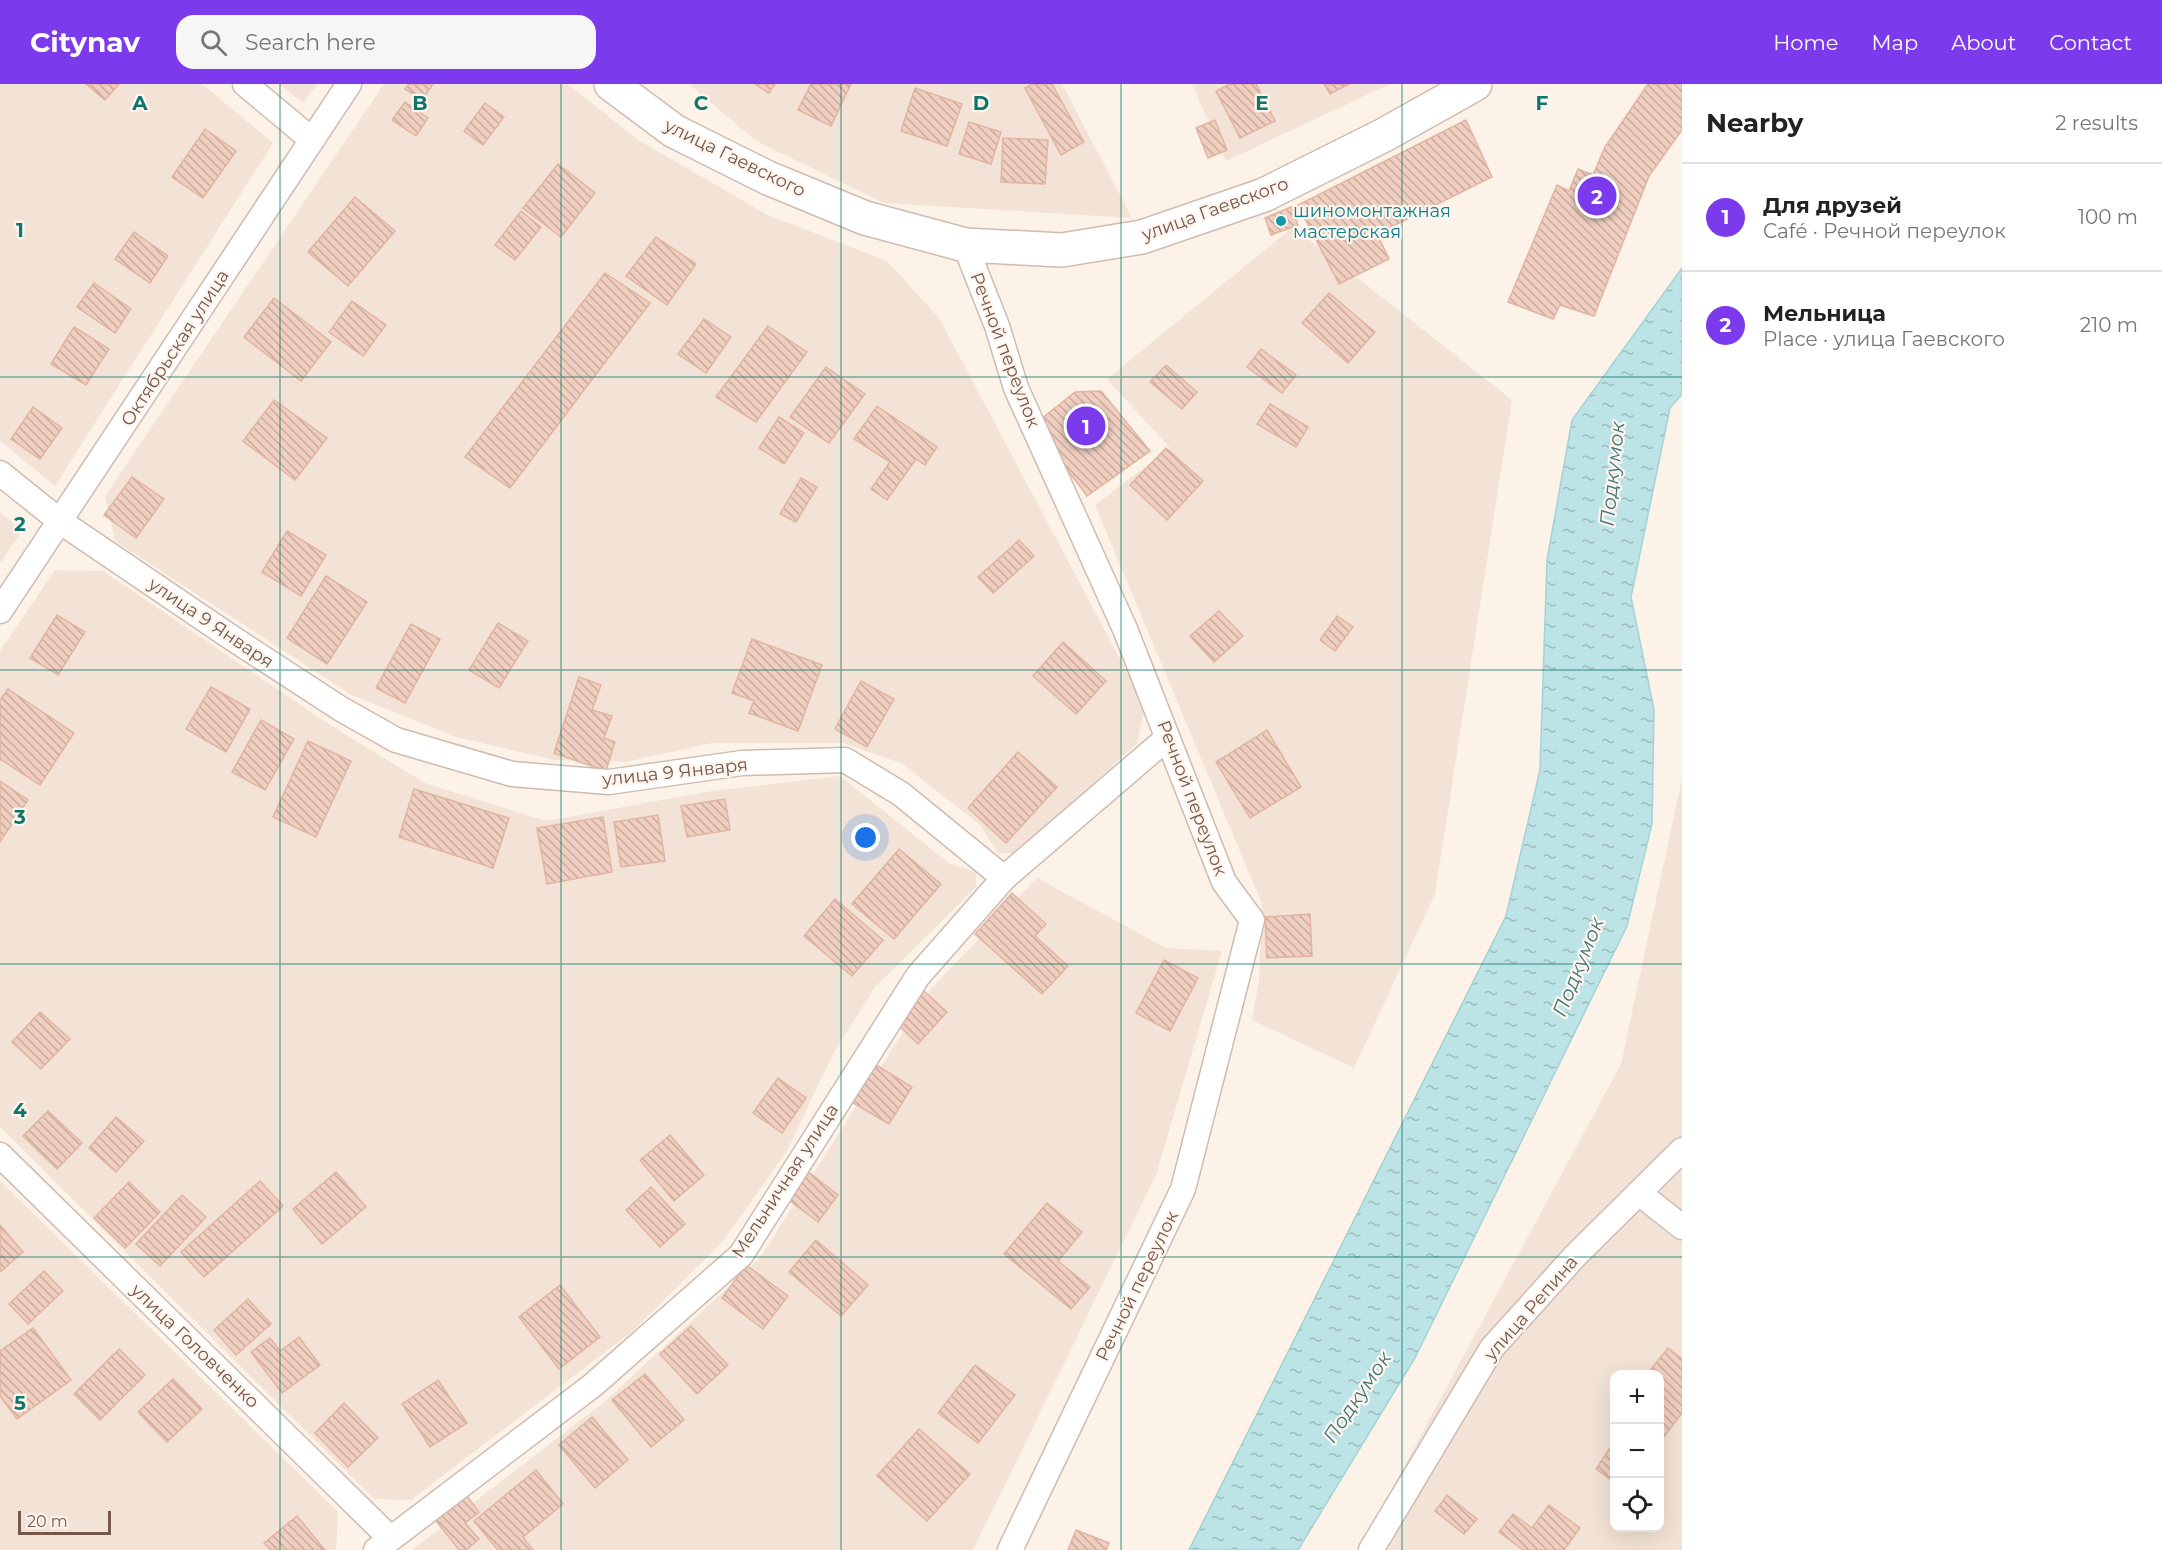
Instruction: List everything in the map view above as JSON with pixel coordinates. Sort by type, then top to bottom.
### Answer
[{"type":"main road","name":"улица Гаевского","points":[[611,84],[674,131],[768,178],[865,218],[965,245],[1062,250],[1142,237],[1264,195],[1384,135],[1474,84]]},
{"type":"street","points":[[245,84],[312,140]]},
{"type":"street","name":"Октябрьская улица","points":[[0,611],[349,84]]},
{"type":"street","name":"Речной переулок","points":[[965,245],[997,326],[1016,388],[1129,639],[1156,705],[1166,739],[1224,882],[1252,920],[1183,1189],[1010,1550]]},
{"type":"street","name":"улица 9 Января","points":[[0,473],[60,522],[341,710],[396,740],[512,774],[609,782],[742,764],[845,760],[901,794],[1004,878]]},
{"type":"street","points":[[1004,878],[1166,739]]},
{"type":"street","name":"Мельничная улица","points":[[383,1544],[592,1385],[741,1255],[918,976],[1004,878]]},
{"type":"street","name":"улица Репина","points":[[1371,1550],[1492,1348],[1575,1256],[1682,1150]]},
{"type":"street","name":"улица Головченко","points":[[0,1155],[383,1544]]},
{"type":"street","points":[[1639,1193],[1682,1227]]},
{"type":"shaded area","points":[[0,84],[202,84],[273,143],[55,486],[0,441]]},
{"type":"shaded area","points":[[279,84],[317,84],[303,103]]},
{"type":"shaded area","points":[[384,84],[567,84],[640,141],[768,215],[887,261],[939,318],[1145,706],[1137,743],[1018,853],[998,853],[980,825],[901,763],[842,743],[712,743],[625,762],[555,760],[453,736],[350,694],[115,541],[105,496]]},
{"type":"shaded area","points":[[689,84],[1062,84],[1132,218],[884,203],[756,141]]},
{"type":"shaded area","points":[[1192,84],[1390,84],[1226,161]]},
{"type":"shaded area","points":[[1293,227],[1512,400],[1435,894],[1354,1068],[1252,1020],[1259,982],[1262,904],[1095,505],[1170,448],[1107,379]]},
{"type":"shaded area","points":[[0,512],[22,531],[0,563]]},
{"type":"shaded area","points":[[55,570],[103,571],[327,723],[425,783],[546,821],[712,791],[840,776],[950,864],[976,872],[976,887],[875,987],[832,1056],[787,1151],[724,1240],[634,1330],[411,1500],[374,1499],[0,1127],[0,651]]},
{"type":"shaded area","points":[[1682,778],[1682,1550],[1359,1550],[1621,1064]]},
{"type":"shaded area","points":[[1037,878],[1166,948],[1222,951],[1156,1175],[973,1550],[412,1550],[603,1403],[760,1258],[929,991]]},
{"type":"shaded area","points":[[0,1181],[338,1512],[336,1550],[0,1550]]},
{"type":"water","name":"Подкумок","points":[[1682,268],[1682,394],[1670,408],[1631,597],[1654,710],[1652,824],[1627,926],[1415,1358],[1298,1550],[1189,1550],[1506,916],[1540,770],[1547,560],[1572,420]]},
{"type":"building","points":[[86,84],[119,84],[105,100]]},
{"type":"building","points":[[409,84],[433,84],[422,100],[405,89]]},
{"type":"building","points":[[755,84],[775,84],[769,93]]},
{"type":"building","points":[[811,84],[851,84],[831,126],[798,110]]},
{"type":"building","points":[[1032,84],[1052,84],[1084,142],[1061,155],[1025,88]]},
{"type":"building","points":[[1230,84],[1256,84],[1275,121],[1240,138],[1216,91]]},
{"type":"building","points":[[1324,84],[1349,84],[1330,94]]},
{"type":"building","points":[[1648,84],[1682,84],[1682,130],[1649,176],[1594,316],[1560,305],[1553,319],[1508,302],[1557,185],[1569,191],[1578,169],[1593,175],[1605,147]]},
{"type":"building","points":[[915,88],[962,104],[947,146],[901,131]]},
{"type":"building","points":[[405,102],[428,118],[416,136],[392,120]]},
{"type":"building","points":[[485,103],[504,117],[483,145],[464,131]]},
{"type":"building","points":[[1215,120],[1227,150],[1208,158],[1196,128]]},
{"type":"building","points":[[1466,120],[1492,177],[1377,234],[1389,259],[1339,284],[1298,205]]},
{"type":"building","points":[[969,122],[1001,132],[991,164],[959,154]]},
{"type":"building","points":[[205,129],[236,151],[203,198],[172,177]]},
{"type":"building","points":[[1003,138],[1048,140],[1045,184],[1001,182]]},
{"type":"building","points":[[558,164],[595,193],[561,237],[523,208]]},
{"type":"building","points":[[355,197],[395,231],[348,286],[308,252]]},
{"type":"building","name":"шиномонтажная мастерская","points":[[1291,207],[1298,225],[1271,235],[1265,218]]},
{"type":"building","points":[[521,211],[541,227],[515,260],[495,245]]},
{"type":"building","points":[[134,232],[168,256],[150,283],[115,259]]},
{"type":"building","points":[[656,237],[696,264],[667,305],[626,276]]},
{"type":"building","points":[[605,273],[650,303],[510,488],[465,457]]},
{"type":"building","points":[[94,283],[131,309],[115,333],[77,307]]},
{"type":"building","points":[[1329,293],[1375,332],[1348,363],[1302,323]]},
{"type":"building","points":[[274,298],[331,342],[301,381],[244,337]]},
{"type":"building","points":[[352,301],[386,325],[363,356],[329,332]]},
{"type":"building","points":[[704,319],[731,337],[706,373],[678,354]]},
{"type":"building","points":[[768,326],[807,352],[756,422],[716,397]]},
{"type":"building","points":[[74,327],[109,349],[86,385],[51,364]]},
{"type":"building","points":[[1261,349],[1296,375],[1282,393],[1247,367]]},
{"type":"building","points":[[1166,365],[1197,392],[1182,409],[1150,382]]},
{"type":"building","points":[[826,367],[865,394],[829,443],[790,417]]},
{"type":"building","points":[[1101,391],[1150,451],[1087,496],[1041,435],[1041,419],[1075,392]]},
{"type":"building","points":[[274,400],[327,438],[295,480],[243,441]]},
{"type":"building","points":[[1270,404],[1308,427],[1296,447],[1257,424]]},
{"type":"building","points":[[877,406],[937,447],[925,465],[916,459],[887,500],[871,489],[890,462],[854,439]]},
{"type":"building","points":[[33,407],[62,428],[40,459],[11,439]]},
{"type":"building","points":[[779,417],[804,433],[784,464],[759,448]]},
{"type":"building","points":[[1166,448],[1203,481],[1167,520],[1130,485]]},
{"type":"building","points":[[132,477],[164,499],[136,538],[104,515]]},
{"type":"building","points":[[801,478],[817,487],[796,522],[780,514]]},
{"type":"building","points":[[287,531],[326,555],[301,596],[262,572]]},
{"type":"building","points":[[1019,540],[1034,556],[993,593],[978,577]]},
{"type":"building","points":[[326,576],[367,602],[327,664],[287,638]]},
{"type":"building","points":[[1219,611],[1243,636],[1214,662],[1190,636]]},
{"type":"building","points":[[57,615],[85,632],[58,675],[30,658]]},
{"type":"building","points":[[1337,616],[1353,627],[1335,651],[1320,640]]},
{"type":"building","points":[[498,623],[528,641],[499,688],[469,670]]},
{"type":"building","points":[[411,624],[440,639],[405,703],[376,688]]},
{"type":"building","points":[[752,639],[822,665],[798,731],[749,713],[754,701],[732,693]]},
{"type":"building","points":[[1063,642],[1106,681],[1076,714],[1033,676]]},
{"type":"building","points":[[579,677],[601,685],[592,710],[612,716],[604,738],[615,742],[606,771],[554,753]]},
{"type":"building","points":[[861,681],[894,699],[867,747],[835,729]]},
{"type":"building","points":[[211,687],[250,709],[226,752],[186,729]]},
{"type":"building","points":[[8,689],[74,733],[40,785],[0,759],[0,700]]},
{"type":"building","points":[[261,720],[294,739],[265,790],[232,772]]},
{"type":"building","points":[[1267,730],[1301,787],[1250,818],[1216,762]]},
{"type":"building","points":[[308,741],[351,761],[316,837],[273,817]]},
{"type":"building","points":[[1018,752],[1057,787],[1006,843],[968,808]]},
{"type":"building","points":[[0,781],[28,800],[0,842]]},
{"type":"building","points":[[414,789],[509,818],[493,868],[399,837]]},
{"type":"building","points":[[725,799],[730,830],[687,837],[681,806]]},
{"type":"building","points":[[658,815],[665,861],[621,867],[614,822]]},
{"type":"building","points":[[603,817],[612,872],[547,884],[537,828]]},
{"type":"building","points":[[899,849],[941,884],[894,939],[852,904]]},
{"type":"building","points":[[1012,893],[1046,924],[1035,936],[1068,966],[1042,994],[975,934]]},
{"type":"building","points":[[835,899],[883,940],[852,976],[804,936]]},
{"type":"building","points":[[1310,914],[1312,956],[1267,958],[1265,917]]},
{"type":"building","points":[[1164,960],[1198,978],[1170,1031],[1136,1013]]},
{"type":"building","points":[[924,991],[947,1012],[918,1044],[896,1023]]},
{"type":"building","points":[[40,1012],[70,1039],[41,1069],[12,1042]]},
{"type":"building","points":[[873,1063],[912,1087],[889,1124],[850,1101]]},
{"type":"building","points":[[778,1078],[806,1098],[782,1133],[753,1113]]},
{"type":"building","points":[[48,1111],[82,1143],[57,1169],[23,1136]]},
{"type":"building","points":[[116,1117],[144,1141],[116,1172],[89,1148]]},
{"type":"building","points":[[670,1135],[704,1175],[674,1201],[640,1160]]},
{"type":"building","points":[[806,1170],[838,1195],[818,1222],[785,1197]]},
{"type":"building","points":[[336,1172],[366,1207],[322,1244],[293,1209]]},
{"type":"building","points":[[260,1181],[283,1206],[204,1277],[181,1252]]},
{"type":"building","points":[[129,1182],[160,1212],[125,1248],[94,1218]]},
{"type":"building","points":[[651,1187],[685,1224],[660,1247],[626,1210]]},
{"type":"building","points":[[182,1195],[206,1217],[160,1266],[136,1244]]},
{"type":"building","points":[[1047,1203],[1082,1232],[1058,1261],[1090,1287],[1071,1309],[1004,1254]]},
{"type":"building","points":[[0,1225],[23,1252],[0,1272]]},
{"type":"building","points":[[816,1240],[868,1285],[841,1316],[789,1272]]},
{"type":"building","points":[[746,1265],[788,1296],[763,1329],[722,1298]]},
{"type":"building","points":[[44,1271],[63,1291],[28,1324],[9,1304]]},
{"type":"building","points":[[560,1285],[600,1337],[559,1369],[519,1317]]},
{"type":"building","points":[[248,1299],[271,1324],[236,1355],[214,1330]]},
{"type":"building","points":[[691,1326],[728,1365],[697,1394],[660,1354]]},
{"type":"building","points":[[33,1328],[71,1380],[17,1419],[0,1396],[0,1351]]},
{"type":"building","points":[[299,1337],[320,1365],[282,1393],[251,1352],[270,1338],[280,1351]]},
{"type":"building","points":[[1668,1348],[1682,1359],[1682,1413],[1664,1437],[1664,1370],[1650,1370]]},
{"type":"building","points":[[119,1349],[145,1375],[100,1420],[74,1394]]},
{"type":"building","points":[[975,1365],[1015,1395],[978,1443],[938,1413]]},
{"type":"building","points":[[645,1374],[684,1420],[651,1447],[612,1400]]},
{"type":"building","points":[[173,1379],[202,1409],[167,1442],[138,1412]]},
{"type":"building","points":[[438,1380],[467,1423],[430,1447],[402,1404]]},
{"type":"building","points":[[344,1403],[378,1438],[348,1467],[315,1433]]},
{"type":"building","points":[[592,1417],[628,1460],[595,1488],[559,1445]]},
{"type":"building","points":[[919,1429],[970,1474],[927,1521],[877,1476]]},
{"type":"building","points":[[1610,1448],[1610,1479],[1596,1469]]},
{"type":"building","points":[[536,1470],[563,1504],[523,1537],[533,1550],[498,1550],[474,1521]]},
{"type":"building","points":[[464,1492],[479,1512],[465,1523],[479,1539],[466,1550],[459,1550],[433,1517]]},
{"type":"building","points":[[1447,1495],[1477,1519],[1464,1534],[1435,1511]]},
{"type":"building","points":[[1549,1505],[1580,1528],[1564,1550],[1523,1550],[1499,1532],[1513,1514],[1532,1528]]},
{"type":"building","points":[[297,1516],[325,1550],[271,1550],[264,1543]]},
{"type":"building","points":[[1076,1530],[1109,1543],[1106,1550],[1068,1550]]},
{"type":"place","name":"Мельница","points":[[1597,196]]},
{"type":"place","name":"шиномонтажная мастерская","points":[[1281,221]]},
{"type":"place","name":"Для друзей","points":[[1086,426]]}]
